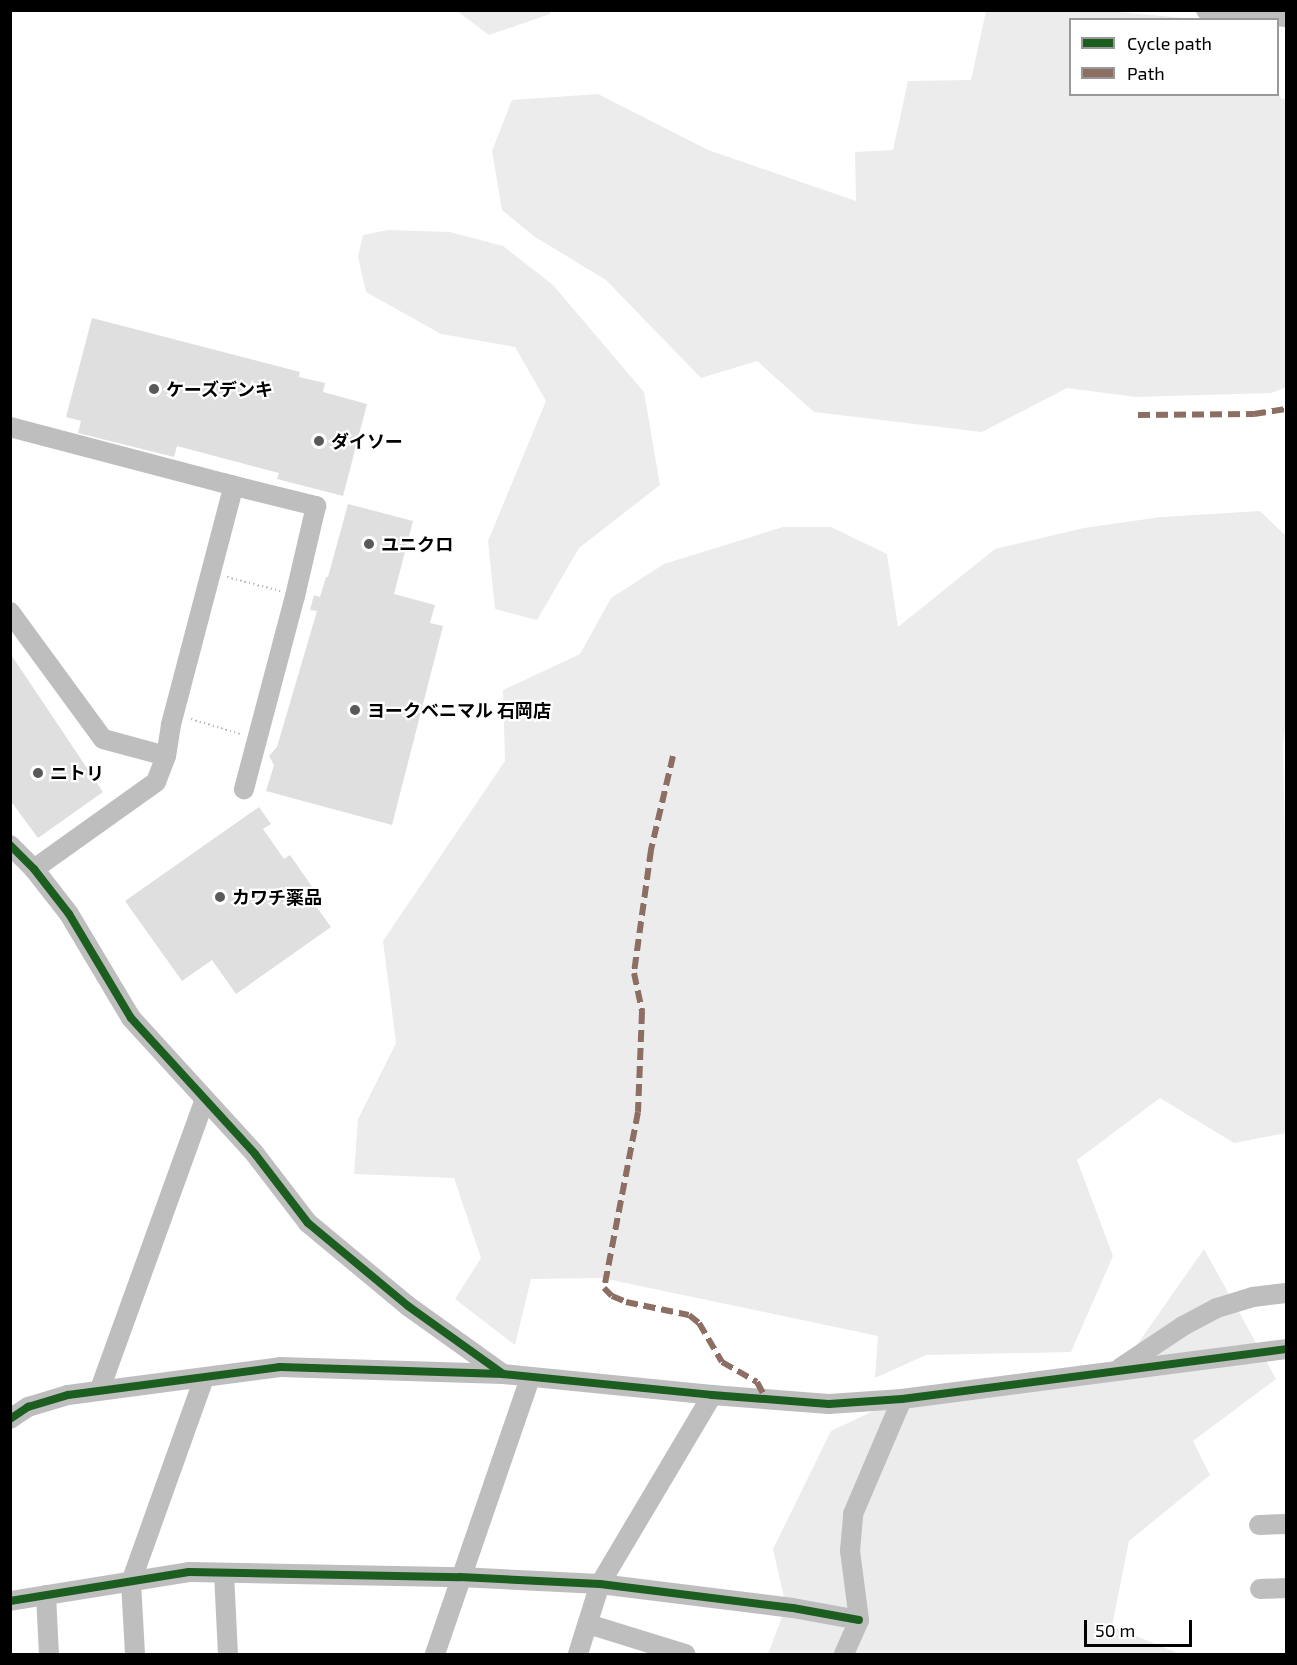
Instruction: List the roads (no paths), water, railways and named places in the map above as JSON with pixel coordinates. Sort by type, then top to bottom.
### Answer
[{"type":"street","points":[[1206,10],[1287,17]]},
{"type":"street","points":[[10,427],[316,507],[296,596],[244,789]]},
{"type":"street","points":[[34,868],[156,782],[166,756],[174,714],[232,492],[231,485]]},
{"type":"street","points":[[10,612],[103,739],[166,756]]},
{"type":"street","points":[[11,846],[34,868],[69,914],[131,1018],[255,1154],[308,1223],[408,1306],[503,1374]]},
{"type":"street","points":[[100,1389],[205,1099]]},
{"type":"street","points":[[1115,1371],[1183,1326],[1217,1308],[1253,1297],[1287,1293]]},
{"type":"street","points":[[10,1419],[28,1407],[68,1395],[280,1367],[503,1374],[829,1404],[902,1399],[1287,1349]]},
{"type":"street","points":[[135,1654],[131,1582],[204,1378]]},
{"type":"street","points":[[435,1654],[530,1378]]},
{"type":"street","points":[[578,1654],[600,1584],[712,1395]]},
{"type":"street","points":[[844,1654],[859,1620],[850,1551],[853,1514],[902,1399]]},
{"type":"street","points":[[1258,1524],[1287,1524]]},
{"type":"street","points":[[10,1601],[122,1581],[131,1582],[189,1572],[460,1577],[600,1584],[793,1608],[859,1620]]},
{"type":"street","points":[[224,1573],[228,1654]]},
{"type":"street","points":[[1260,1589],[1287,1588]]},
{"type":"street","points":[[46,1595],[50,1654]]},
{"type":"street","points":[[588,1624],[685,1654]]},
{"type":"place","name":"ケーズデンキ","points":[[154,389]]},
{"type":"place","name":"ダイソー","points":[[319,441]]},
{"type":"place","name":"ユニクロ","points":[[369,544]]},
{"type":"place","name":"ヨークベニマル 石岡店","points":[[355,710]]},
{"type":"place","name":"ニトリ","points":[[38,773]]},
{"type":"place","name":"カワチ薬品","points":[[220,897]]}]
